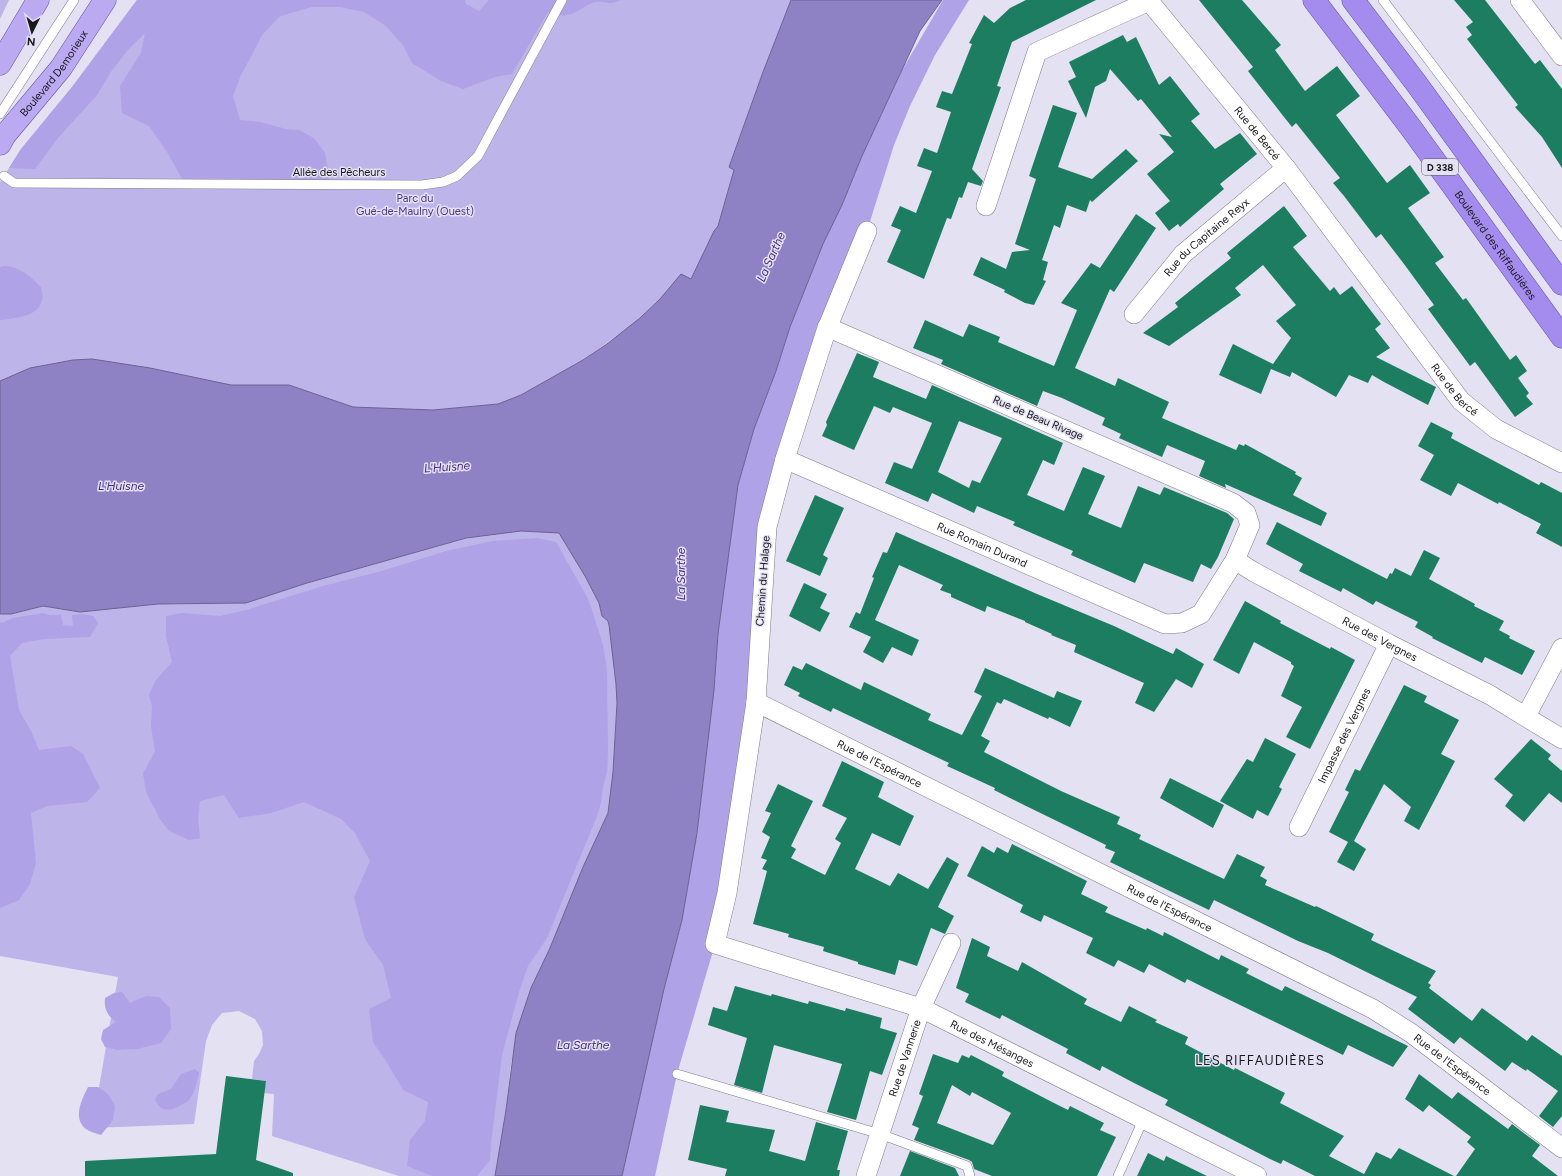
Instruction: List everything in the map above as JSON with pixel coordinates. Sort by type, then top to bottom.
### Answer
[{"type":"highway","name":"Boulevard des Riffaudières","points":[[1314,0],[1411,128],[1562,337]]},
{"type":"highway","name":"D 338","points":[[1353,0],[1449,127],[1562,284]]},
{"type":"main road","points":[[0,64],[38,0]]},
{"type":"main road","name":"Boulevard Demorieux","points":[[0,144],[5,135],[60,68],[105,0]]},
{"type":"street","name":"Rue de Bercé","points":[[986,206],[1037,52],[1149,0],[1286,168],[1461,401],[1496,429],[1562,463]]},
{"type":"street","points":[[1520,0],[1562,56]]},
{"type":"street","name":"Rue du Capitaine Reyx","points":[[1134,314],[1183,254],[1286,168]]},
{"type":"street","name":"Chemin du Halage","points":[[715,944],[727,893],[756,702],[767,527],[785,459],[827,327],[868,231]]},
{"type":"street","name":"Rue de Beau Rivage","points":[[827,327],[1233,503],[1246,513],[1250,525],[1235,560]]},
{"type":"street","name":"Rue Romain Durand","points":[[785,459],[1164,624],[1182,623],[1201,614],[1235,560]]},
{"type":"street","name":"Rue des Vergnes","points":[[1235,560],[1389,644],[1483,692],[1526,716],[1562,739]]},
{"type":"street","name":"Impasse des Vergnes","points":[[1299,827],[1389,644]]},
{"type":"street","points":[[1526,716],[1562,648]]},
{"type":"street","name":"Rue de l'Espérance","points":[[756,702],[1373,1009],[1411,1033],[1562,1148]]},
{"type":"street","name":"Rue de Vannerie","points":[[866,1176],[921,1008],[950,943]]},
{"type":"street","name":"Rue des Mésanges","points":[[715,944],[921,1008],[1256,1176]]},
{"type":"lane","points":[[0,114],[74,0]]},
{"type":"lane","name":"Allée des Pêcheurs","points":[[4,176],[14,183],[422,185],[443,182],[457,176],[478,156],[562,0]]},
{"type":"lane","points":[[1383,0],[1562,236]]},
{"type":"lane","points":[[677,1074],[880,1134],[967,1166],[970,1176]]},
{"type":"lane","points":[[1118,1176],[1143,1120]]},
{"type":"green space","points":[[0,0],[9,0],[0,19]]},
{"type":"green space","name":"Parc du Gué-de-Maulny (Ouest)","points":[[137,0],[791,0],[729,166],[734,170],[718,226],[714,231],[691,280],[660,299],[632,325],[583,360],[521,395],[498,404],[433,410],[353,407],[289,385],[231,386],[150,368],[92,359],[73,360],[30,368],[0,381],[0,182],[21,149],[72,87]]},
{"type":"green space","points":[[521,531],[559,533],[585,576],[599,603],[602,616],[608,621],[617,703],[613,772],[608,813],[583,867],[550,948],[531,988],[511,1063],[506,1110],[495,1176],[399,1176],[272,1136],[274,1094],[264,1093],[266,1081],[252,1079],[254,1061],[263,1045],[262,1031],[255,1019],[239,1011],[222,1013],[212,1025],[206,1041],[194,1124],[92,1128],[118,977],[0,956],[0,614],[11,614],[43,606],[80,612],[158,604],[246,603],[307,583],[466,538]]},
{"type":"shaded area","points":[[137,0],[465,0],[466,4],[479,11],[489,0],[621,0],[610,3],[594,2],[569,15],[557,15],[548,12],[512,74],[495,77],[463,89],[441,81],[412,63],[403,45],[386,26],[364,12],[340,7],[312,7],[280,16],[262,35],[241,75],[233,96],[240,120],[260,122],[286,129],[299,130],[314,138],[325,153],[329,179],[324,184],[185,184],[167,152],[149,126],[122,113],[120,86],[141,53],[145,33],[127,51],[110,73],[97,95],[58,138],[35,169],[9,168],[21,149],[72,87]]},
{"type":"shaded area","points":[[943,0],[969,0],[935,55],[910,106],[894,145],[867,231],[767,527],[756,702],[715,944],[677,1074],[655,1176],[622,1176],[664,989],[682,920],[697,833],[714,690],[718,634],[738,485],[754,429],[776,371],[790,327],[823,244],[901,72]]},
{"type":"shaded area","points":[[9,266],[20,270],[41,287],[41,304],[31,313],[16,318],[0,320],[0,267]]},
{"type":"shaded area","points":[[537,538],[556,542],[587,597],[603,645],[607,670],[607,772],[597,816],[547,938],[528,966],[519,992],[502,1055],[490,1160],[477,1176],[432,1176],[407,1166],[410,1140],[425,1121],[428,1102],[403,1090],[373,1042],[369,1009],[391,998],[383,965],[365,939],[354,897],[370,861],[355,833],[341,819],[304,802],[271,813],[239,818],[224,795],[200,801],[198,819],[200,838],[189,840],[169,831],[160,819],[146,792],[143,773],[155,752],[151,726],[152,706],[149,695],[156,680],[172,662],[166,636],[166,616],[182,613],[220,616],[246,610],[323,586],[382,571],[446,551],[493,541]]},
{"type":"shaded area","points":[[43,613],[49,615],[61,615],[63,625],[73,626],[72,615],[82,614],[93,616],[98,623],[90,637],[44,639],[22,643],[10,656],[19,710],[31,731],[39,750],[71,746],[83,754],[100,788],[87,802],[47,806],[31,813],[36,863],[30,884],[19,900],[0,908],[0,622],[2,623],[13,618]]},
{"type":"shaded area","points":[[122,992],[130,1003],[146,996],[159,997],[170,1008],[171,1029],[161,1043],[137,1049],[117,1050],[105,1047],[101,1039],[103,1030],[116,1022],[107,1012],[105,998],[114,993]]},
{"type":"shaded area","points":[[195,1069],[199,1073],[197,1083],[189,1100],[184,1104],[169,1110],[166,1110],[157,1103],[155,1099],[158,1094],[171,1089],[181,1074]]},
{"type":"shaded area","points":[[88,1087],[98,1087],[108,1094],[115,1106],[113,1120],[101,1135],[86,1129],[82,1125],[80,1119],[79,1114],[81,1103]]},
{"type":"water","points":[[791,0],[942,0],[920,31],[823,244],[790,327],[776,371],[754,429],[738,485],[718,634],[714,690],[697,833],[682,920],[664,989],[622,1176],[495,1176],[506,1110],[516,1033],[531,988],[550,948],[583,867],[608,813],[613,772],[617,703],[609,625],[608,621],[602,616],[599,603],[585,576],[559,533],[521,531],[466,538],[307,583],[246,603],[158,604],[80,612],[43,606],[11,614],[0,614],[0,381],[30,368],[73,360],[92,359],[150,368],[231,385],[289,385],[353,407],[433,410],[498,404],[521,395],[583,360],[607,344],[640,318],[660,299],[681,274],[691,279],[714,231],[718,226],[734,170],[729,167]]},
{"type":"building","points":[[1026,0],[1096,0],[1012,42],[997,86],[1001,87],[972,169],[983,181],[981,186],[968,182],[962,198],[959,197],[951,219],[947,218],[924,279],[887,262],[901,230],[891,226],[900,206],[916,213],[932,171],[917,166],[924,148],[937,153],[951,112],[936,107],[942,91],[952,94],[972,44],[969,43],[984,15],[994,23],[1010,8]]},
{"type":"building","points":[[1199,0],[1242,0],[1281,45],[1275,50],[1305,91],[1337,66],[1360,96],[1336,115],[1387,183],[1410,165],[1430,193],[1408,208],[1444,257],[1435,263],[1463,300],[1466,298],[1510,360],[1516,355],[1527,371],[1518,378],[1529,393],[1526,396],[1533,404],[1515,417],[1475,362],[1470,366],[1428,309],[1434,305],[1404,264],[1381,234],[1376,238],[1333,183],[1340,178],[1296,123],[1292,127],[1284,117],[1248,71],[1253,67]]},
{"type":"building","points":[[1454,0],[1485,0],[1535,64],[1540,60],[1562,89],[1562,168],[1542,137],[1515,107],[1518,105],[1467,39],[1472,35],[1466,27],[1473,22]]},
{"type":"building","points":[[1123,35],[1127,42],[1136,37],[1159,85],[1170,76],[1200,114],[1191,121],[1215,149],[1240,133],[1257,154],[1220,184],[1224,189],[1180,227],[1178,224],[1169,231],[1155,213],[1170,201],[1147,174],[1174,152],[1159,134],[1172,137],[1141,99],[1138,101],[1110,69],[1106,81],[1095,87],[1086,118],[1068,81],[1076,77],[1069,62]]},
{"type":"building","points":[[1053,105],[1077,113],[1058,167],[1092,179],[1126,149],[1138,161],[1092,202],[1090,200],[1086,212],[1067,205],[1060,228],[1054,225],[1042,260],[1048,262],[1043,280],[1046,281],[1034,305],[1025,303],[1004,292],[1005,290],[973,275],[981,257],[1006,269],[1012,252],[1030,250],[1015,244],[1036,179],[1029,176]]},
{"type":"building","points":[[1284,206],[1307,236],[1293,247],[1330,291],[1334,287],[1340,295],[1352,286],[1381,324],[1375,329],[1390,348],[1376,357],[1436,387],[1428,405],[1372,375],[1368,383],[1349,375],[1336,397],[1292,372],[1290,377],[1271,369],[1261,394],[1219,375],[1233,344],[1273,364],[1291,338],[1276,321],[1296,305],[1263,265],[1235,288],[1241,295],[1169,346],[1143,333],[1178,307],[1175,303],[1231,258],[1227,253]]},
{"type":"building","points":[[1136,214],[1156,228],[1114,292],[1110,289],[1075,368],[1115,386],[1118,378],[1169,402],[1162,418],[1236,450],[1239,444],[1244,446],[1245,444],[1296,472],[1295,474],[1302,478],[1293,495],[1327,513],[1321,526],[1225,484],[1226,488],[1199,476],[1205,461],[1167,445],[1162,457],[1119,438],[1121,434],[1102,425],[1105,418],[1062,398],[1043,391],[1037,406],[941,364],[943,360],[913,348],[925,320],[963,337],[969,324],[1000,337],[998,342],[1054,366],[1077,310],[1061,303],[1091,263],[1100,268]]},
{"type":"building","points":[[857,353],[879,362],[873,377],[926,399],[932,385],[1063,443],[1054,465],[1043,460],[1027,495],[1064,511],[1083,467],[1105,476],[1088,514],[1121,528],[1138,486],[1160,495],[1164,487],[1227,513],[1234,519],[1218,557],[1211,569],[1201,564],[1193,582],[1144,563],[1135,583],[1071,555],[1073,551],[1013,525],[1015,522],[977,506],[974,513],[932,493],[928,502],[885,483],[894,462],[912,469],[932,423],[893,407],[890,413],[874,406],[854,450],[822,436],[827,425],[826,422]],"holes":[[[959,421],[1002,438],[980,483],[972,480],[969,488],[938,472]]]},
{"type":"building","points":[[1431,422],[1453,433],[1451,438],[1539,485],[1541,482],[1562,493],[1562,547],[1536,533],[1541,524],[1499,502],[1498,504],[1458,483],[1451,496],[1420,480],[1434,455],[1418,446]]},
{"type":"building","points":[[815,495],[844,508],[823,555],[828,558],[820,576],[786,561]]},
{"type":"building","points":[[1277,522],[1387,579],[1395,568],[1411,576],[1424,550],[1440,558],[1429,579],[1475,604],[1474,606],[1504,621],[1499,630],[1510,636],[1509,638],[1535,651],[1522,675],[1485,657],[1482,663],[1432,638],[1433,637],[1415,627],[1418,622],[1376,601],[1373,605],[1343,588],[1341,592],[1299,571],[1303,564],[1266,544]]},
{"type":"building","points":[[896,532],[1114,626],[1173,654],[1176,648],[1204,664],[1192,688],[1176,679],[1154,712],[1135,703],[1144,683],[1074,652],[1076,645],[1051,635],[1052,634],[1025,621],[987,606],[985,612],[951,597],[951,594],[940,590],[943,585],[899,565],[875,620],[919,640],[912,656],[892,647],[883,663],[863,652],[871,637],[849,627],[856,612],[860,614],[874,578],[872,577],[883,552],[887,553]]},
{"type":"building","points":[[804,583],[827,594],[820,608],[830,613],[820,632],[789,616]]},
{"type":"building","points":[[1245,601],[1281,621],[1280,623],[1355,660],[1310,749],[1286,737],[1302,707],[1281,696],[1294,666],[1291,662],[1254,642],[1239,674],[1213,660]]},
{"type":"building","points":[[806,663],[861,690],[864,682],[931,714],[928,720],[962,735],[982,696],[974,692],[985,668],[1054,698],[1057,691],[1082,701],[1070,727],[1049,717],[1048,719],[1004,699],[1001,704],[997,702],[981,736],[990,741],[984,752],[1061,791],[1120,817],[1117,824],[1141,835],[1139,839],[1224,879],[1237,854],[1265,867],[1260,876],[1267,880],[1265,885],[1315,907],[1316,906],[1374,934],[1371,940],[1436,971],[1428,983],[1431,985],[1429,988],[1472,1021],[1482,1008],[1527,1041],[1532,1035],[1562,1056],[1562,1116],[1553,1127],[1539,1116],[1558,1091],[1527,1069],[1526,1071],[1512,1062],[1505,1071],[1460,1037],[1454,1044],[1408,1009],[1417,997],[1328,953],[1298,941],[1214,900],[1209,910],[1110,862],[1115,852],[1105,848],[1106,845],[994,790],[995,788],[947,766],[949,763],[833,708],[831,712],[798,696],[800,693],[784,685],[793,666],[802,670]]},
{"type":"building","points":[[1404,685],[1427,696],[1424,702],[1459,720],[1441,754],[1455,761],[1419,830],[1404,821],[1411,807],[1384,784],[1354,841],[1366,849],[1354,871],[1337,862],[1348,842],[1329,832],[1349,792],[1345,790],[1355,769],[1360,771]]},
{"type":"building","points":[[1265,738],[1296,754],[1279,787],[1282,789],[1268,816],[1257,810],[1253,819],[1220,801],[1247,759],[1253,762]]},
{"type":"building","points":[[1531,739],[1551,755],[1548,759],[1562,771],[1562,803],[1549,793],[1524,822],[1505,806],[1513,795],[1494,779]]},
{"type":"building","points":[[842,761],[884,782],[878,797],[914,816],[900,846],[872,833],[855,869],[890,886],[898,873],[928,889],[947,857],[959,864],[938,907],[954,916],[945,934],[931,928],[917,966],[899,960],[895,975],[858,964],[858,962],[823,951],[824,947],[788,937],[789,934],[753,924],[767,871],[762,869],[767,860],[761,858],[770,837],[762,832],[771,813],[765,811],[778,784],[813,801],[791,846],[796,849],[791,858],[825,875],[841,843],[835,839],[847,818],[822,806]]},
{"type":"building","points":[[1170,778],[1224,805],[1213,828],[1160,798]]},
{"type":"building","points":[[1012,844],[1087,881],[1081,894],[1108,907],[1105,912],[1146,930],[1147,928],[1163,936],[1164,932],[1219,960],[1221,955],[1249,969],[1246,973],[1282,991],[1285,986],[1408,1046],[1393,1067],[1348,1045],[1343,1055],[1187,979],[1185,983],[1149,964],[1144,973],[1118,960],[1114,967],[1086,953],[1093,938],[1044,915],[1041,922],[1020,912],[1023,905],[967,876],[982,846],[994,853],[997,847],[1008,853]]},
{"type":"building","points":[[972,938],[990,947],[987,956],[1018,971],[1022,962],[1087,999],[1084,1004],[1121,1022],[1129,1006],[1157,1020],[1155,1022],[1188,1037],[1185,1044],[1234,1070],[1235,1068],[1285,1093],[1280,1103],[1344,1136],[1329,1156],[1364,1174],[1376,1152],[1391,1159],[1399,1148],[1454,1176],[1315,1176],[1283,1160],[1281,1164],[1270,1159],[1165,1105],[1168,1100],[1102,1066],[1100,1071],[1066,1053],[1068,1049],[1002,1015],[1000,1019],[965,1002],[969,994],[956,988]]},
{"type":"building","points":[[735,986],[808,1004],[809,1001],[845,1011],[846,1008],[882,1018],[880,1028],[897,1033],[882,1075],[870,1071],[856,1120],[827,1112],[842,1064],[774,1045],[762,1093],[734,1085],[747,1038],[708,1025],[713,1007],[727,1011]]},
{"type":"building","points":[[933,1054],[958,1063],[962,1055],[969,1058],[971,1055],[1004,1072],[1002,1076],[1052,1102],[1068,1110],[1070,1106],[1104,1123],[1100,1130],[1116,1137],[1097,1176],[992,1176],[974,1169],[972,1162],[969,1160],[914,1140],[919,1128],[912,1125],[923,1096],[919,1094]],"holes":[[[952,1085],[970,1096],[972,1092],[1011,1113],[993,1145],[937,1123]]]},
{"type":"building","points":[[1419,1074],[1452,1099],[1458,1092],[1508,1129],[1512,1124],[1540,1145],[1532,1156],[1558,1176],[1456,1176],[1475,1149],[1467,1142],[1471,1137],[1429,1105],[1423,1112],[1405,1099]]},
{"type":"building","points":[[226,1076],[266,1081],[256,1160],[293,1173],[293,1176],[85,1176],[85,1161],[216,1154]]},
{"type":"building","points":[[700,1105],[729,1111],[726,1122],[775,1130],[769,1151],[805,1161],[816,1122],[848,1131],[837,1170],[840,1170],[839,1176],[725,1176],[727,1169],[688,1160]]},
{"type":"building","points":[[910,1151],[955,1168],[959,1176],[900,1176]]},
{"type":"building","points":[[1148,1153],[1164,1161],[1166,1156],[1207,1176],[1137,1176]]},
{"type":"district","name":"LES RIFFAUDIÈRES","points":[[1260,1060]]},
{"type":"water label","name":"La Sarthe","points":[[771,257]]},
{"type":"water label","name":"L'Huisne","points":[[447,467]]},
{"type":"water label","name":"L'Huisne","points":[[121,486]]},
{"type":"water label","name":"La Sarthe","points":[[681,574]]},
{"type":"water label","name":"La Sarthe","points":[[583,1045]]}]
